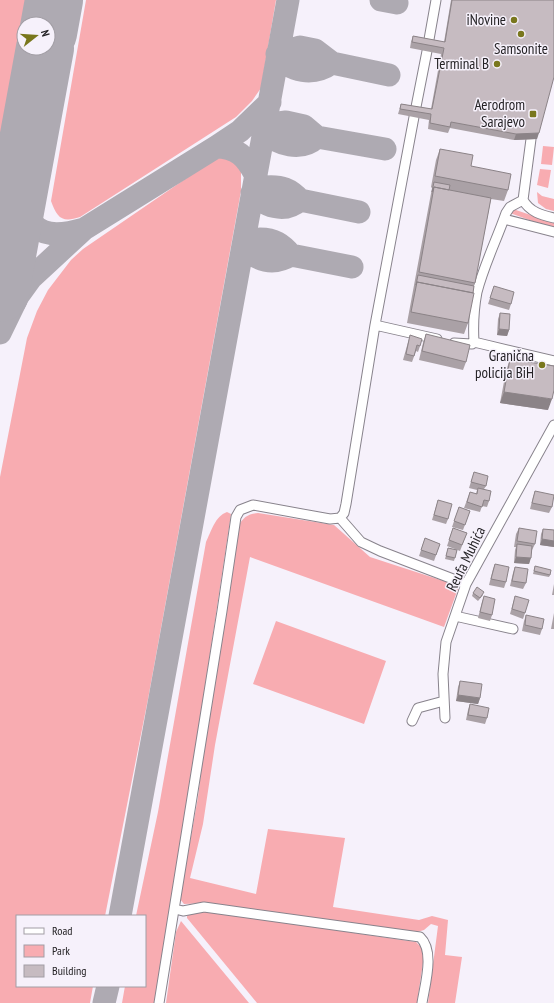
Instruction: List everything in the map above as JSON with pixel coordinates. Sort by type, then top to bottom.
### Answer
[{"type":"street","points":[[159,1003],[236,517],[240,510],[253,506],[330,519],[340,518],[344,513],[376,325],[436,0]]},
{"type":"street","points":[[532,139],[523,190],[523,200],[527,207],[539,214],[554,218]]},
{"type":"street","points":[[474,342],[474,316],[477,292],[504,219],[510,207],[523,200]]},
{"type":"street","points":[[504,219],[554,232]]},
{"type":"street","points":[[376,325],[458,344],[472,344],[474,342],[554,361]]},
{"type":"street","name":"Reufa Muhića","points":[[444,718],[443,674],[446,642],[466,584],[554,425]]},
{"type":"street","points":[[340,518],[361,542],[380,551],[466,584]]},
{"type":"street","points":[[455,616],[513,629]]},
{"type":"street","points":[[412,722],[418,708],[444,701]]},
{"type":"street","points":[[175,909],[183,911],[204,907],[420,937],[425,942],[428,955],[422,1003]]},
{"type":"green space","points":[[0,0],[31,0],[28,16],[16,16],[16,56],[21,56],[0,167]]},
{"type":"green space","points":[[86,0],[276,0],[261,88],[252,101],[236,117],[80,217],[74,219],[64,219],[58,215],[51,201]]},
{"type":"green space","points":[[543,146],[554,147],[552,165],[541,164]]},
{"type":"green space","points":[[223,157],[230,158],[241,168],[241,191],[148,699],[105,915],[16,915],[16,987],[93,987],[90,1003],[0,1003],[0,477],[27,338],[37,311],[48,290],[71,260],[83,249],[213,160]]},
{"type":"green space","points":[[540,169],[551,170],[548,188],[537,185]]},
{"type":"green space","points":[[537,192],[542,196],[554,199],[554,211],[546,209],[538,203]]},
{"type":"green space","points":[[513,209],[554,223],[554,229],[510,213]]},
{"type":"green space","points":[[227,512],[231,514],[156,1003],[122,1003],[125,987],[146,987],[146,915],[136,915],[158,812],[206,542],[216,521]]},
{"type":"green space","points":[[258,513],[334,525],[370,557],[459,586],[444,627],[250,557],[215,745],[203,824],[190,878],[256,894],[268,829],[345,838],[333,907],[419,920],[432,916],[448,920],[445,955],[462,957],[455,1003],[428,1003],[438,926],[431,924],[424,930],[417,932],[210,903],[184,904],[180,899],[198,797],[207,722],[238,527],[246,517],[251,514]]},
{"type":"green space","points":[[276,621],[386,661],[364,724],[253,684]]},
{"type":"green space","points":[[205,911],[416,942],[423,949],[424,956],[417,1003],[257,1003],[187,918],[187,916],[191,913]]},
{"type":"green space","points":[[181,921],[249,1003],[166,1003],[176,932]]},
{"type":"building","name":"Terminal B","points":[[452,0],[554,0],[554,77],[539,133],[516,134],[451,122],[450,127],[430,123],[431,114],[400,109],[401,104],[432,109],[444,48],[412,42],[413,36],[445,42]]},
{"type":"building","points":[[440,149],[473,155],[471,166],[511,174],[508,190],[435,176]]},
{"type":"building","points":[[434,182],[450,185],[449,190],[434,187],[432,192]]},
{"type":"building","points":[[434,187],[491,198],[475,283],[419,272]]},
{"type":"building","points":[[418,275],[474,286],[473,293],[417,282],[416,285]]},
{"type":"building","points":[[417,282],[474,293],[468,323],[411,312]]},
{"type":"building","points":[[494,286],[514,292],[511,304],[490,298]]},
{"type":"building","points":[[500,313],[510,314],[509,330],[499,329]]},
{"type":"building","points":[[426,334],[470,345],[466,362],[422,351]]},
{"type":"building","points":[[410,335],[422,339],[420,346],[417,345],[414,356],[406,354]]},
{"type":"building","points":[[510,359],[554,366],[554,390],[552,399],[504,392]]},
{"type":"building","points":[[474,472],[488,476],[486,486],[471,482]]},
{"type":"building","points":[[478,488],[491,491],[489,501],[484,500],[482,507],[467,502],[470,492],[477,494]]},
{"type":"building","points":[[535,491],[554,495],[552,507],[532,503]]},
{"type":"building","points":[[438,500],[452,504],[448,519],[434,515]]},
{"type":"building","points":[[459,507],[470,511],[465,525],[454,521]]},
{"type":"building","points":[[453,528],[467,533],[462,545],[449,540]]},
{"type":"building","points":[[519,528],[537,531],[535,544],[517,541]]},
{"type":"building","points":[[543,529],[554,530],[554,541],[542,539]]},
{"type":"building","points":[[425,538],[440,544],[436,555],[421,550]]},
{"type":"building","points":[[517,544],[532,546],[531,558],[516,557]]},
{"type":"building","points":[[448,548],[457,550],[455,558],[446,556]]},
{"type":"building","points":[[495,564],[509,567],[506,582],[491,579]]},
{"type":"building","points":[[535,566],[551,570],[550,575],[534,571]]},
{"type":"building","points":[[515,567],[528,569],[526,583],[512,581]]},
{"type":"building","points":[[477,587],[484,592],[480,598],[473,593]]},
{"type":"building","points":[[484,596],[495,599],[492,615],[480,612]]},
{"type":"building","points":[[515,596],[529,600],[525,613],[512,609]]},
{"type":"building","points":[[526,615],[544,619],[542,629],[525,625]]},
{"type":"building","points":[[460,681],[482,684],[480,698],[458,695]]},
{"type":"building","points":[[470,704],[489,708],[487,718],[468,715]]},
{"type":"taxiway","points":[[120,915],[288,0]]},
{"type":"taxiway","points":[[381,0],[397,3]]},
{"type":"taxiway","points":[[300,47],[315,50],[332,63],[318,70],[310,71],[295,69],[282,60],[277,54],[300,47]]},
{"type":"taxiway","points":[[332,63],[389,75]]},
{"type":"taxiway","points":[[216,147],[240,131],[270,102]]},
{"type":"taxiway","points":[[286,122],[304,126],[317,137],[311,142],[290,145],[276,140],[264,131],[279,123],[286,122]]},
{"type":"taxiway","points":[[317,137],[385,149]]},
{"type":"taxiway","points":[[84,229],[216,147],[230,149],[240,154],[255,174]]},
{"type":"taxiway","points":[[0,333],[18,296],[31,278],[84,229],[65,233],[51,233],[41,230],[33,224],[28,215],[25,203],[22,172]]},
{"type":"taxiway","points":[[266,187],[285,189],[293,193],[300,200],[288,207],[275,207],[269,205],[257,198],[252,193],[266,187]]},
{"type":"taxiway","points":[[300,200],[359,212]]},
{"type":"taxiway","points":[[260,239],[277,243],[291,255],[278,260],[266,260],[254,255],[243,246],[260,239]]},
{"type":"taxiway","points":[[291,255],[352,267]]},
{"type":"taxiway","points":[[104,1003],[108,987]]},
{"type":"runway","points":[[51,16],[54,0]]},
{"type":"runway","points":[[0,293],[44,56]]},
{"type":"place","name":"iNovine","points":[[514,20]]},
{"type":"place","name":"Samsonite","points":[[521,34]]},
{"type":"place","name":"Terminal B","points":[[497,64]]},
{"type":"place","name":"Aerodrom Sarajevo","points":[[533,114]]},
{"type":"place","name":"Granična policija BiH","points":[[542,365]]}]
